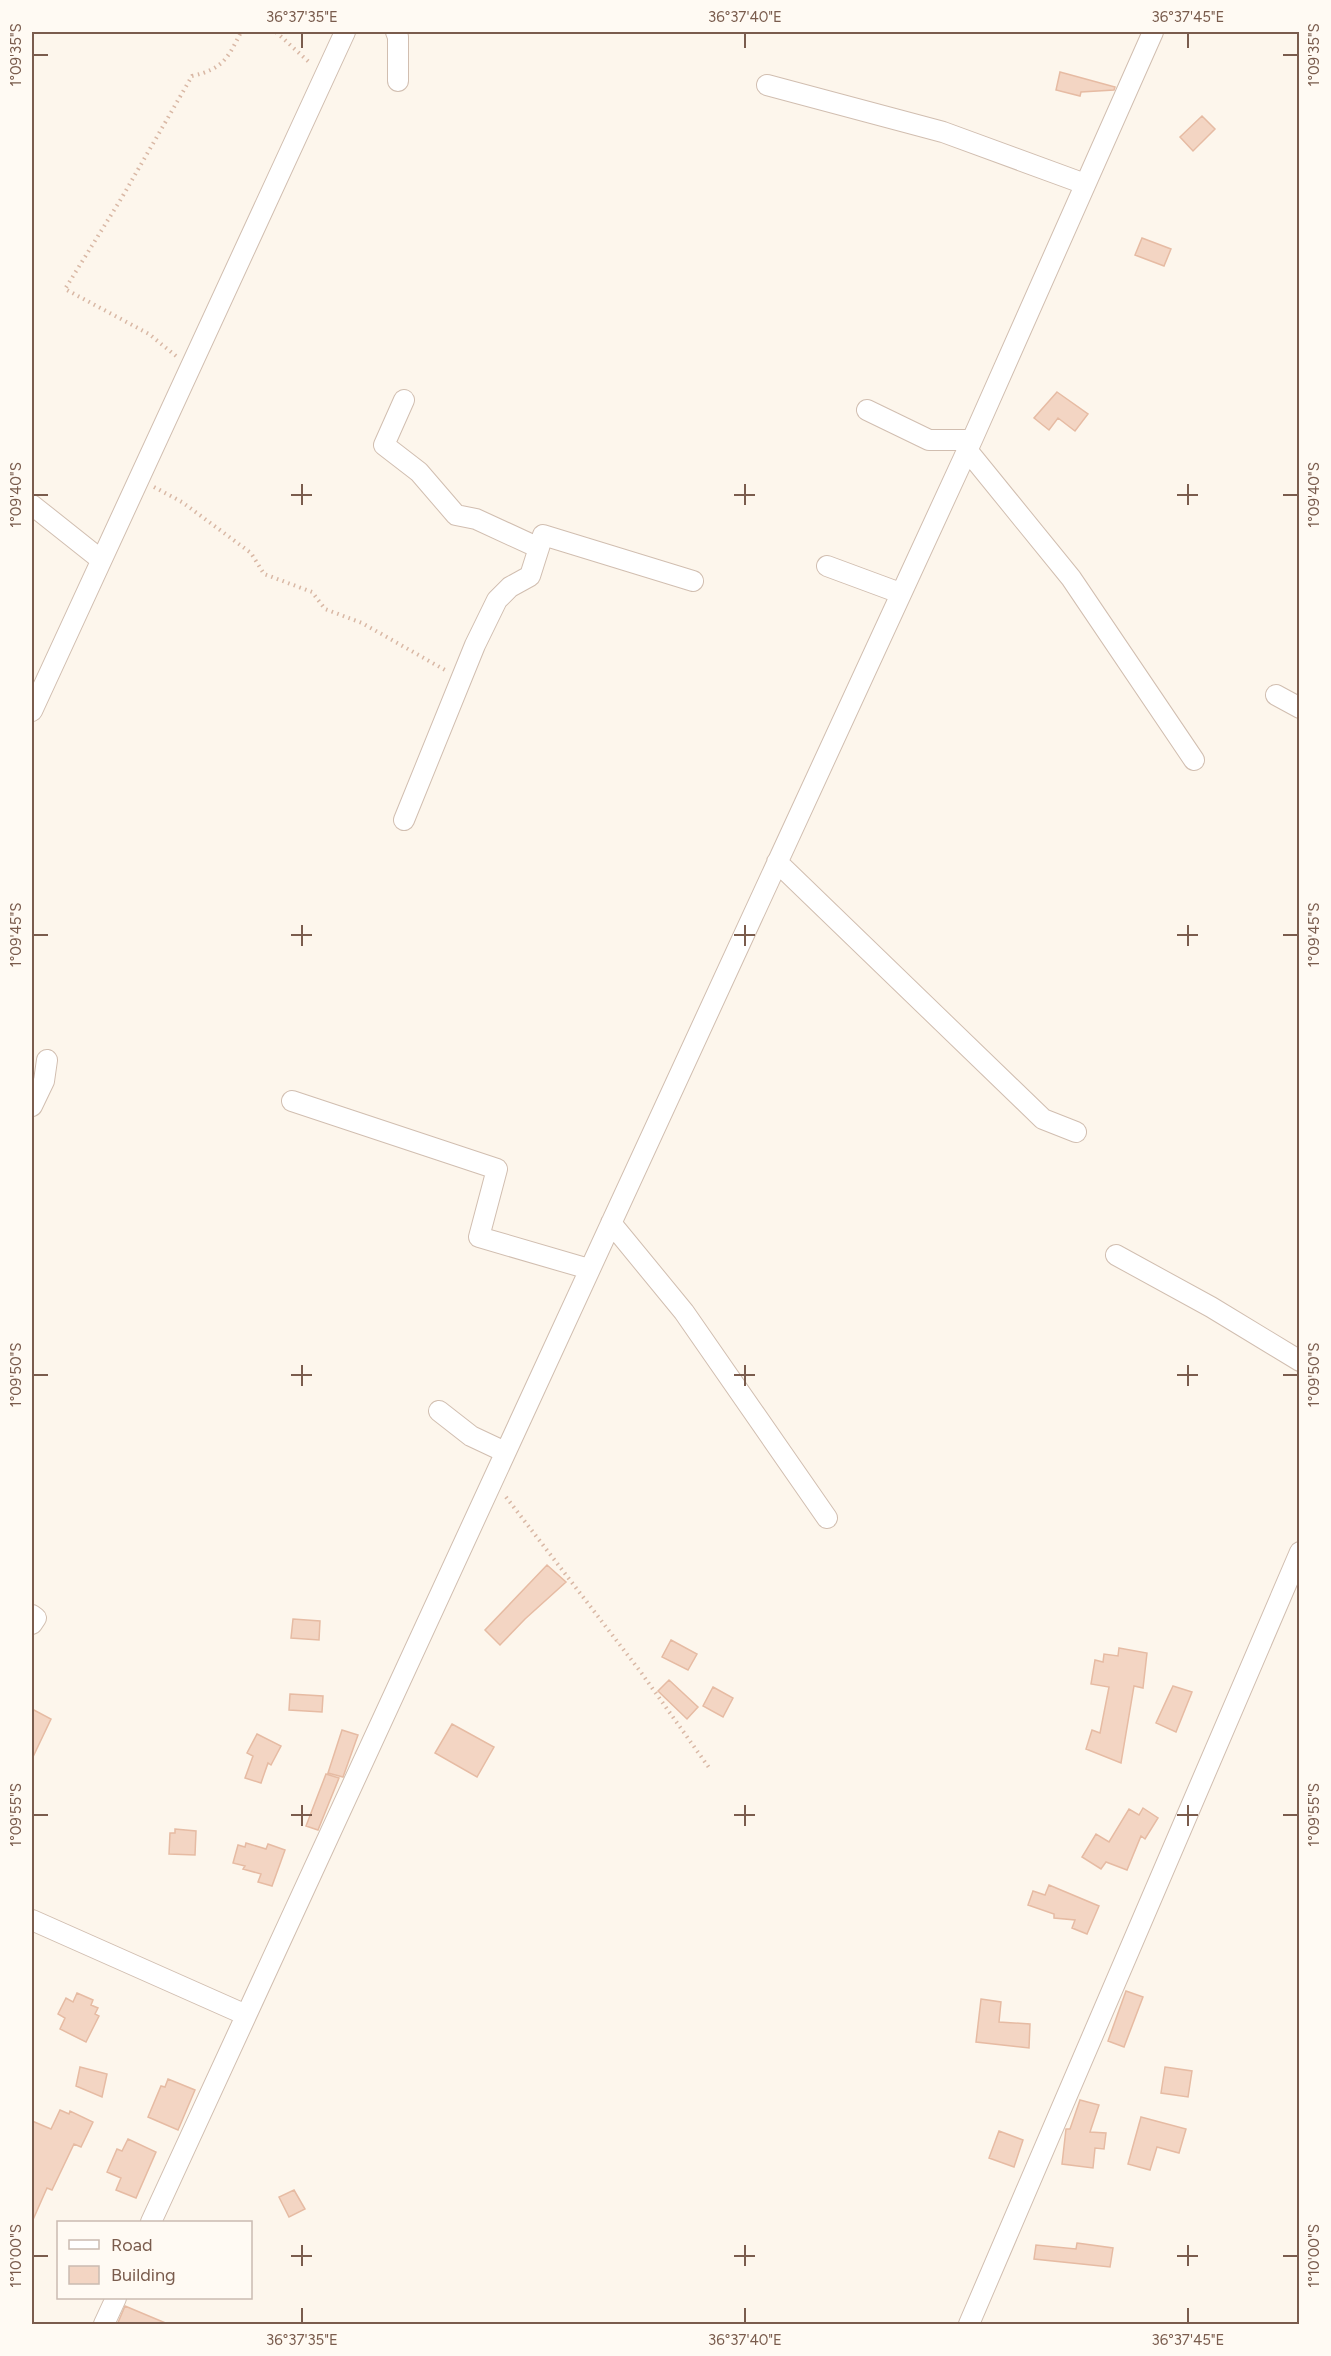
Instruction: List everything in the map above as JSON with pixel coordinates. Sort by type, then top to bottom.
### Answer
[{"type":"street","points":[[32,711],[137,478],[345,32]]},
{"type":"street","points":[[396,32],[398,81]]},
{"type":"street","points":[[152,2221],[969,445],[1153,32]]},
{"type":"street","points":[[767,85],[943,132],[1085,184]]},
{"type":"street","points":[[404,400],[384,445],[419,472],[437,490],[456,515],[476,519],[539,548]]},
{"type":"street","points":[[867,410],[928,440],[969,445],[1071,578],[1194,760]]},
{"type":"street","points":[[32,505],[100,559]]},
{"type":"street","points":[[404,820],[461,679],[497,600],[510,587],[530,576],[543,535],[693,581]]},
{"type":"street","points":[[827,566],[900,593]]},
{"type":"street","points":[[1276,694],[1299,708]]},
{"type":"street","points":[[777,862],[1043,1119],[1076,1132]]},
{"type":"street","points":[[32,1106],[44,1081],[47,1060]]},
{"type":"street","points":[[292,1101],[497,1169],[479,1238],[590,1269]]},
{"type":"street","points":[[611,1223],[684,1312],[827,1518]]},
{"type":"street","points":[[1116,1255],[1212,1307],[1299,1361]]},
{"type":"street","points":[[439,1411],[471,1436],[505,1452]]},
{"type":"street","points":[[969,2325],[1299,1552]]},
{"type":"street","points":[[32,1615],[36,1618],[32,1624]]},
{"type":"street","points":[[32,1920],[246,2015]]},
{"type":"street","points":[[104,2325],[116,2299]]},
{"type":"path","points":[[190,366],[148,334],[65,290],[192,76],[210,72],[227,60],[241,32]]},
{"type":"path","points":[[276,32],[324,75]]},
{"type":"path","points":[[137,478],[182,502],[251,554],[264,574],[312,591],[325,609],[362,623],[461,679]]},
{"type":"path","points":[[492,1480],[639,1671],[710,1769]]},
{"type":"building","points":[[1060,72],[1115,87],[1114,90],[1081,92],[1080,96],[1056,90]]},
{"type":"building","points":[[1202,116],[1215,129],[1193,151],[1180,137]]},
{"type":"building","points":[[1142,238],[1171,249],[1164,266],[1135,255]]},
{"type":"building","points":[[1057,392],[1088,414],[1075,431],[1058,418],[1049,430],[1034,418]]},
{"type":"building","points":[[547,1565],[566,1582],[500,1645],[485,1630]]},
{"type":"building","points":[[293,1619],[320,1621],[319,1640],[291,1638]]},
{"type":"building","points":[[671,1640],[697,1654],[688,1670],[662,1657]]},
{"type":"building","points":[[1119,1648],[1147,1653],[1143,1688],[1134,1686],[1121,1763],[1086,1749],[1092,1730],[1100,1733],[1109,1687],[1091,1684],[1095,1660],[1103,1662],[1104,1654],[1118,1656]]},
{"type":"building","points":[[669,1680],[698,1707],[687,1719],[658,1691]]},
{"type":"building","points":[[1173,1686],[1192,1692],[1176,1732],[1156,1723]]},
{"type":"building","points":[[713,1687],[733,1698],[723,1717],[703,1706]]},
{"type":"building","points":[[290,1694],[323,1696],[322,1712],[289,1710]]},
{"type":"building","points":[[32,1709],[51,1719],[32,1759]]},
{"type":"building","points":[[452,1724],[494,1747],[477,1777],[435,1753]]},
{"type":"building","points":[[342,1730],[358,1735],[343,1777],[328,1773]]},
{"type":"building","points":[[257,1734],[281,1746],[271,1765],[268,1763],[261,1783],[245,1778],[253,1756],[247,1753]]},
{"type":"building","points":[[326,1774],[339,1778],[318,1830],[306,1826]]},
{"type":"building","points":[[1143,1808],[1158,1818],[1145,1839],[1141,1836],[1127,1870],[1106,1862],[1101,1869],[1082,1857],[1096,1834],[1109,1842],[1129,1809],[1139,1815]]},
{"type":"building","points":[[175,1829],[196,1831],[195,1855],[169,1854],[170,1833],[175,1833]]},
{"type":"building","points":[[246,1843],[266,1849],[268,1844],[285,1850],[272,1886],[258,1882],[261,1874],[243,1869],[245,1866],[233,1863],[238,1845],[245,1847]]},
{"type":"building","points":[[1049,1885],[1099,1906],[1087,1934],[1072,1928],[1075,1920],[1054,1918],[1054,1914],[1028,1905],[1033,1891],[1045,1895]]},
{"type":"building","points":[[1126,1991],[1143,1997],[1124,2047],[1108,2041]]},
{"type":"building","points":[[77,1993],[93,2000],[91,2005],[98,2008],[95,2014],[99,2016],[86,2042],[60,2029],[65,2018],[58,2014],[66,1998],[73,2002]]},
{"type":"building","points":[[981,1999],[1001,2002],[999,2022],[1030,2024],[1029,2048],[976,2042]]},
{"type":"building","points":[[80,2067],[107,2074],[102,2097],[76,2086]]},
{"type":"building","points":[[1165,2067],[1192,2071],[1188,2097],[1161,2093]]},
{"type":"building","points":[[168,2079],[195,2090],[178,2130],[148,2117],[161,2086],[165,2087]]},
{"type":"building","points":[[1080,2100],[1099,2105],[1090,2132],[1106,2133],[1104,2149],[1095,2148],[1093,2168],[1062,2164],[1066,2129],[1070,2129]]},
{"type":"building","points":[[60,2110],[69,2114],[70,2111],[93,2122],[81,2147],[74,2144],[52,2190],[47,2188],[32,2222],[32,2121],[51,2129]]},
{"type":"building","points":[[1141,2117],[1186,2129],[1179,2153],[1157,2147],[1150,2170],[1128,2164]]},
{"type":"building","points":[[999,2131],[1023,2140],[1014,2167],[989,2158]]},
{"type":"building","points":[[128,2139],[156,2152],[136,2198],[116,2190],[121,2178],[107,2172],[117,2149],[122,2151]]},
{"type":"building","points":[[294,2190],[305,2209],[289,2217],[279,2197]]},
{"type":"building","points":[[1077,2243],[1113,2248],[1110,2267],[1034,2259],[1036,2245],[1076,2249]]},
{"type":"building","points":[[125,2306],[168,2324],[168,2325],[117,2325]]}]
